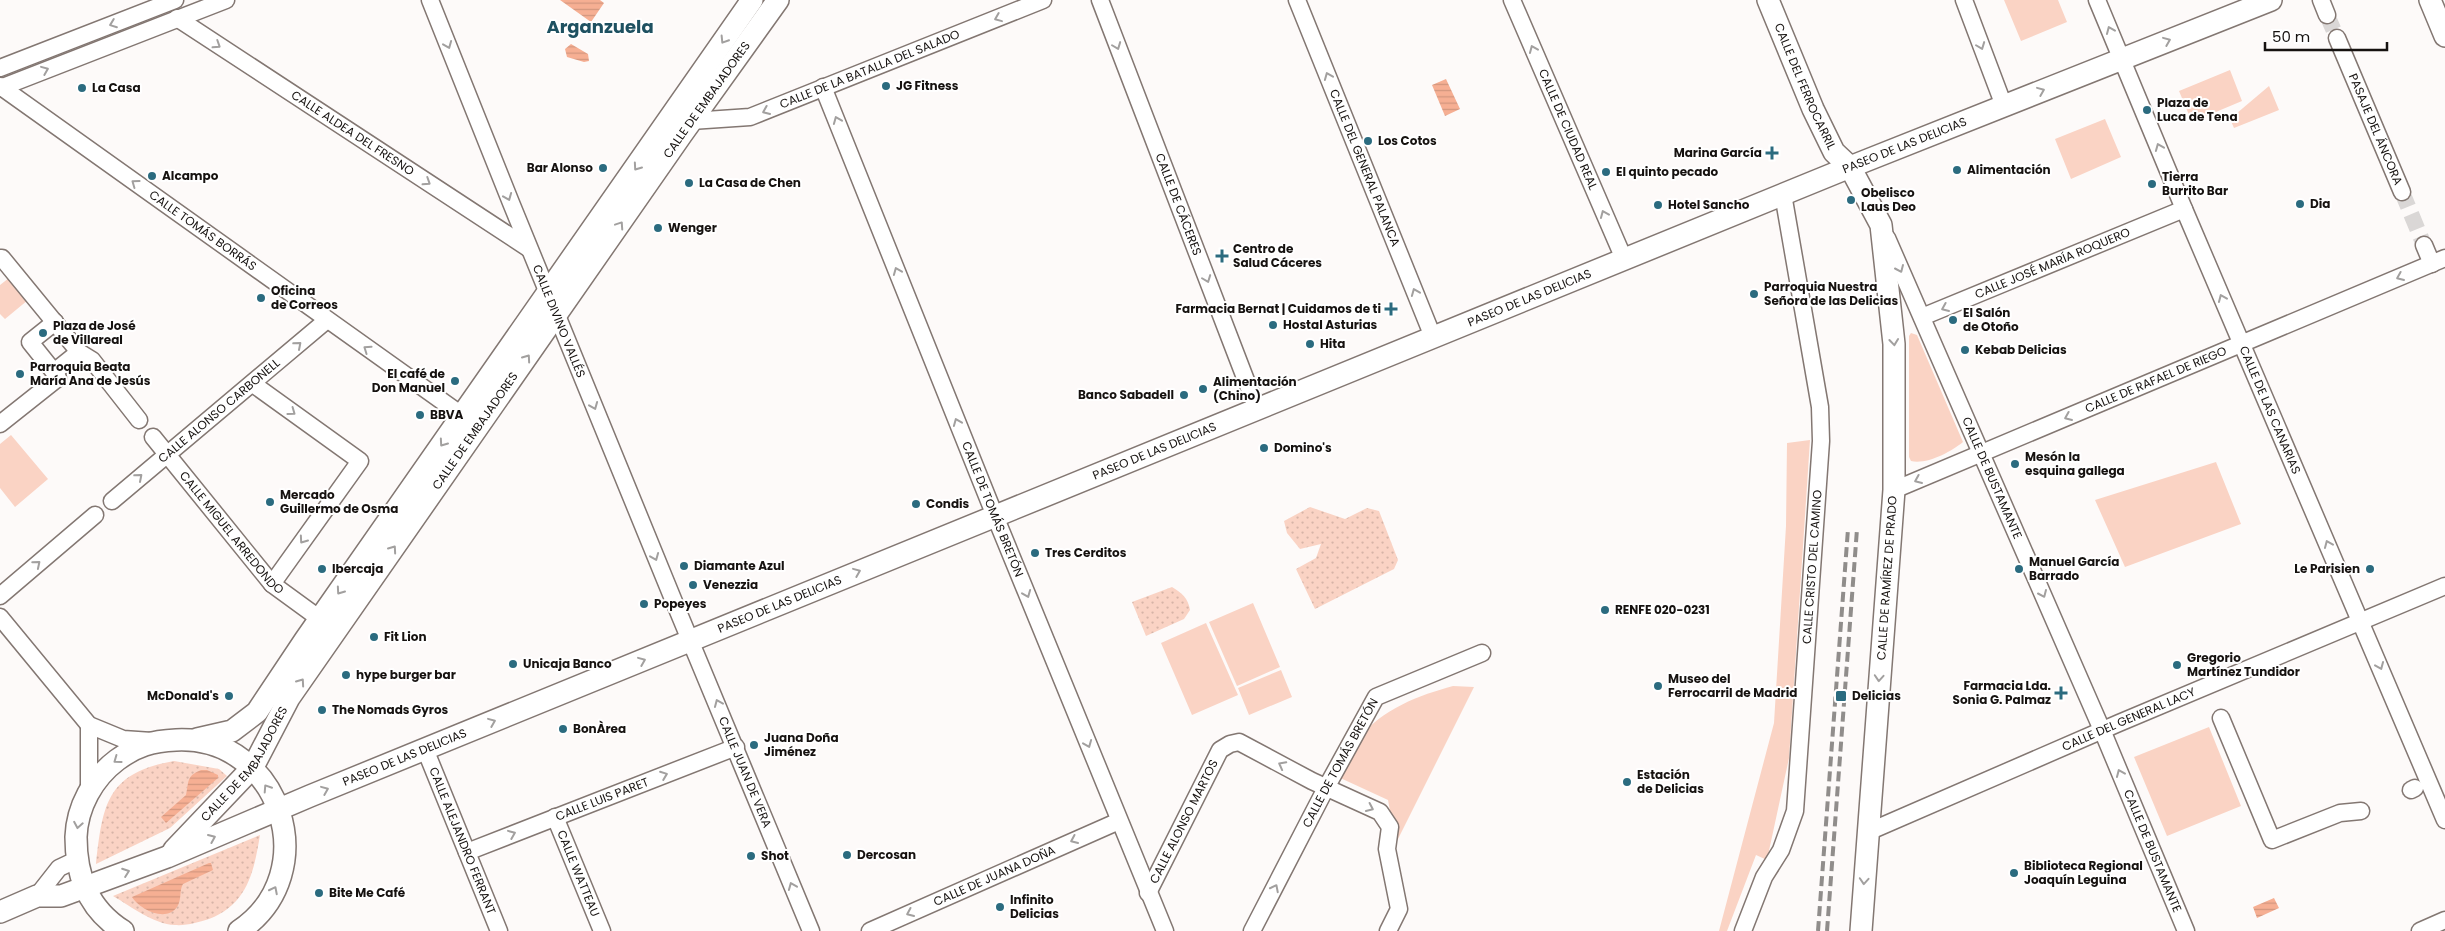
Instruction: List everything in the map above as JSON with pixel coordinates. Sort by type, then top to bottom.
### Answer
[{"type":"main road","name":"CALLE DE EMBAJADORES","points":[[167,857],[253,767],[290,698],[470,421],[548,294],[752,0]]},
{"type":"main road","name":"CALLE DE EMBAJADORES","points":[[197,739],[232,731],[258,712],[320,619],[470,421],[556,316],[778,0]]},
{"type":"main road","name":"CALLE DEL FERROCARRIL","points":[[1768,0],[1813,109],[1834,152],[1850,167]]},
{"type":"main road","name":"PASEO DE LAS DELICIAS","points":[[0,912],[37,896],[61,896],[167,857],[425,749],[1783,194],[2271,0]]},
{"type":"main road","points":[[2430,0],[2445,36]]},
{"type":"main road","name":"CALLE DE BUSTAMANTE","points":[[1850,167],[1881,224]]},
{"type":"main road","name":"CALLE DE RAMÍREZ DE PRADO","points":[[1861,931],[1894,490],[1895,352],[1881,224]]},
{"type":"main road","points":[[122,931],[100,922],[84,887],[76,860],[76,824],[89,790],[106,768],[128,752],[154,741],[197,739],[217,744],[236,754],[253,767],[280,809],[285,835],[282,870],[277,886],[263,909],[242,930]]},
{"type":"street","points":[[0,68],[133,8],[175,0]]},
{"type":"street","points":[[1,87],[226,0]]},
{"type":"street","name":"CALLE DIVINO VALLÉS","points":[[430,0],[528,248],[692,640]]},
{"type":"street","name":"CALLE DE LA BATALLA DEL SALADO","points":[[692,121],[750,117],[1043,0]]},
{"type":"street","name":"CALLE DE CÁCERES","points":[[1100,0],[1257,409]]},
{"type":"street","name":"CALLE DEL GENERAL PALANCA","points":[[1297,0],[1433,337]]},
{"type":"street","name":"CALLE DE CIUDAD REAL","points":[[1512,0],[1624,259]]},
{"type":"street","points":[[1964,0],[2004,106]]},
{"type":"street","name":"CALLE DE LAS CANARIAS","points":[[2098,0],[2184,209],[2445,820]]},
{"type":"street","name":"CALLE ALDEA DEL FRESNO","points":[[177,18],[528,248]]},
{"type":"street","name":"PASAJE DEL ÁNCORA","points":[[2337,38],[2402,192]]},
{"type":"street","name":"CALLE TOMÁS BORRÁS","points":[[1,87],[470,421]]},
{"type":"street","name":"CALLE DE TOMÁS BRETÓN","points":[[823,87],[995,516],[1165,931]]},
{"type":"street","name":"CALLE CRISTO DEL CAMINO","points":[[1743,931],[1764,877],[1781,850],[1795,810],[1821,441],[1820,407],[1783,194]]},
{"type":"street","name":"CALLE JOSÉ MARÍA ROQUERO","points":[[1922,318],[2184,209]]},
{"type":"street","name":"CALLE DE BUSTAMANTE","points":[[1881,224],[2102,730],[2186,931]]},
{"type":"street","points":[[2424,245],[2438,261]]},
{"type":"street","points":[[0,258],[2,258],[140,420]]},
{"type":"street","name":"CALLE DE RAFAEL DE RIEGO","points":[[1894,490],[2438,261]]},
{"type":"street","name":"CALLE ALONSO CARBONELL","points":[[112,501],[166,454],[253,384],[326,320]]},
{"type":"street","points":[[52,378],[30,342],[55,322]]},
{"type":"street","points":[[0,424],[52,378],[85,356]]},
{"type":"street","points":[[253,384],[360,461],[272,584]]},
{"type":"street","name":"CALLE MIGUEL ARREDONDO","points":[[153,437],[272,584],[320,619]]},
{"type":"street","points":[[0,596],[95,515]]},
{"type":"street","name":"CALLE DEL GENERAL LACY","points":[[1868,832],[2102,730],[2445,586]]},
{"type":"street","points":[[0,617],[88,725],[123,739],[154,741]]},
{"type":"street","name":"CALLE JUAN DE VERA","points":[[692,640],[810,931]]},
{"type":"street","name":"CALLE DE TOMÁS BRETÓN","points":[[1252,931],[1326,788],[1376,697],[1482,652]]},
{"type":"street","points":[[2221,718],[2272,840],[2340,813],[2361,811]]},
{"type":"street","points":[[88,725],[89,790]]},
{"type":"street","name":"CALLE ALONSO MARTOS","points":[[1148,892],[1220,750],[1230,744],[1239,742],[1326,788]]},
{"type":"street","name":"CALLE LUIS PARET","points":[[467,852],[736,747]]},
{"type":"street","name":"CALLE ALEJANDRO FERRANT","points":[[425,749],[499,931]]},
{"type":"street","points":[[1326,788],[1380,812],[1390,827],[1387,849],[1399,909],[1388,931]]},
{"type":"street","name":"CALLE WATTEAU","points":[[555,817],[602,931]]},
{"type":"street","name":"CALLE DE JUANA DOÑA","points":[[870,931],[1119,821]]},
{"type":"street","name":"PASEO DE LAS DELICIAS","points":[[37,896],[59,868],[76,860]]},
{"type":"street","points":[[2420,931],[2445,920]]},
{"type":"shaded area","points":[[560,0],[600,0],[604,3],[591,22]]},
{"type":"shaded area","points":[[2004,0],[2058,0],[2067,22],[2021,41]]},
{"type":"shaded area","points":[[571,44],[588,54],[589,61],[584,62],[567,57],[565,49]]},
{"type":"shaded area","points":[[2230,70],[2242,101],[2192,122],[2179,91]]},
{"type":"shaded area","points":[[1446,79],[1460,109],[1445,116],[1432,85]]},
{"type":"shaded area","points":[[2269,86],[2279,110],[2234,128],[2230,119]]},
{"type":"shaded area","points":[[2105,119],[2121,157],[2071,179],[2055,139]]},
{"type":"shaded area","points":[[9,278],[28,300],[5,319],[0,314],[0,285]]},
{"type":"shaded area","points":[[1911,333],[1917,335],[1963,442],[1938,457],[1917,462],[1911,461],[1909,457],[1909,336]]},
{"type":"shaded area","points":[[11,435],[48,479],[15,507],[0,488],[0,444]]},
{"type":"shaded area","points":[[1810,440],[1789,758],[1767,860],[1756,855],[1727,931],[1719,931],[1774,723],[1786,526],[1787,443]]},
{"type":"shaded area","points":[[2216,462],[2241,524],[2125,567],[2095,500]]},
{"type":"shaded area","points":[[1310,507],[1345,519],[1367,508],[1379,511],[1398,560],[1394,569],[1315,609],[1296,569],[1316,558],[1321,544],[1300,549],[1287,533],[1284,521]]},
{"type":"shaded area","points":[[1172,587],[1184,596],[1190,610],[1184,619],[1146,636],[1132,602]]},
{"type":"shaded area","points":[[1253,603],[1280,667],[1237,686],[1209,622]]},
{"type":"shaded area","points":[[1206,623],[1238,695],[1192,715],[1161,643]]},
{"type":"shaded area","points":[[1281,670],[1292,697],[1249,715],[1238,688]]},
{"type":"shaded area","points":[[1453,686],[1474,687],[1396,843],[1388,800],[1336,776],[1359,739],[1378,719],[1415,699]]},
{"type":"shaded area","points":[[2209,727],[2241,806],[2167,836],[2134,757]]},
{"type":"shaded area","points":[[174,761],[219,769],[227,776],[170,828],[96,864],[102,824],[112,794],[122,783],[135,774],[152,766]]},
{"type":"shaded area","points":[[201,770],[207,770],[218,775],[218,778],[166,823],[161,817],[186,795],[190,777]]},
{"type":"shaded area","points":[[260,835],[252,873],[241,895],[233,905],[209,919],[184,925],[167,924],[143,914],[113,896]]},
{"type":"shaded area","points":[[211,863],[213,870],[183,884],[179,904],[172,912],[160,914],[146,910],[135,902],[132,897]]},
{"type":"shaded area","points":[[2274,898],[2279,908],[2257,918],[2253,907]]},
{"type":"tunnel","points":[[2327,15],[2337,38]]},
{"type":"tunnel","points":[[2402,192],[2424,245]]},
{"type":"railway","points":[[1818,931],[1848,529]]},
{"type":"railway","points":[[1827,931],[1857,529]]},
{"type":"place","name":"JG Fitness","points":[[886,86]]},
{"type":"place","name":"La Casa","points":[[82,88]]},
{"type":"place","name":"Plaza de Luca de Tena","points":[[2147,110]]},
{"type":"place","name":"Los Cotos","points":[[1368,141]]},
{"type":"place","name":"Marina García","points":[[1772,153]]},
{"type":"place","name":"Bar Alonso","points":[[603,168]]},
{"type":"place","name":"Alimentación","points":[[1957,170]]},
{"type":"place","name":"El quinto pecado","points":[[1606,172]]},
{"type":"place","name":"Alcampo","points":[[152,176]]},
{"type":"place","name":"La Casa de Chen","points":[[689,183]]},
{"type":"place","name":"Tierra Burrito Bar","points":[[2152,184]]},
{"type":"place","name":"Obelisco Laus Deo","points":[[1851,200]]},
{"type":"place","name":"Dia","points":[[2300,204]]},
{"type":"place","name":"Hotel Sancho","points":[[1658,205]]},
{"type":"place","name":"Wenger","points":[[658,228]]},
{"type":"place","name":"Centro de Salud Cáceres","points":[[1222,256]]},
{"type":"place","name":"Parroquia Nuestra Señora de las Delicias","points":[[1754,294]]},
{"type":"place","name":"Oficina de Correos","points":[[261,298]]},
{"type":"place","name":"Farmacia Bernat | Cuidamos de ti","points":[[1391,309]]},
{"type":"place","name":"El Salón de Otoño","points":[[1953,320]]},
{"type":"place","name":"Hostal Asturias","points":[[1273,325]]},
{"type":"place","name":"Plaza de José de Villareal","points":[[43,333]]},
{"type":"place","name":"Hita","points":[[1310,344]]},
{"type":"place","name":"Kebab Delicias","points":[[1965,350]]},
{"type":"place","name":"Parroquia Beata María Ana de Jesús","points":[[20,374]]},
{"type":"place","name":"El café de Don Manuel","points":[[455,381]]},
{"type":"place","name":"Alimentación (Chino)","points":[[1203,389]]},
{"type":"place","name":"Banco Sabadell","points":[[1184,395]]},
{"type":"place","name":"BBVA","points":[[420,415]]},
{"type":"place","name":"Domino's","points":[[1264,448]]},
{"type":"place","name":"Mesón la esquina gallega","points":[[2015,464]]},
{"type":"place","name":"Mercado Guillermo de Osma","points":[[270,502]]},
{"type":"place","name":"Condis","points":[[916,504]]},
{"type":"place","name":"Tres Cerditos","points":[[1035,553]]},
{"type":"place","name":"Diamante Azul","points":[[684,566]]},
{"type":"place","name":"Ibercaja","points":[[322,569]]},
{"type":"place","name":"Manuel García Barrado","points":[[2019,569]]},
{"type":"place","name":"Le Parisien","points":[[2370,569]]},
{"type":"place","name":"Venezzia","points":[[693,585]]},
{"type":"place","name":"Popeyes","points":[[644,604]]},
{"type":"place","name":"RENFE 020-0231","points":[[1605,610]]},
{"type":"place","name":"Fit Lion","points":[[374,637]]},
{"type":"place","name":"Unicaja Banco","points":[[513,664]]},
{"type":"place","name":"Gregorio Martínez Tundidor","points":[[2177,665]]},
{"type":"place","name":"hype burger bar","points":[[346,675]]},
{"type":"place","name":"Museo del Ferrocarril de Madrid","points":[[1658,686]]},
{"type":"place","name":"Farmacia Lda. Sonia G. Palmaz","points":[[2061,693]]},
{"type":"place","name":"McDonald's","points":[[229,696]]},
{"type":"place","name":"Delicias","points":[[1841,696]]},
{"type":"place","name":"The Nomads Gyros","points":[[322,710]]},
{"type":"place","name":"BonÀrea","points":[[563,729]]},
{"type":"place","name":"Juana Doña Jiménez","points":[[754,745]]},
{"type":"place","name":"Estación de Delicias","points":[[1627,782]]},
{"type":"place","name":"Dercosan","points":[[847,855]]},
{"type":"place","name":"Shot","points":[[751,856]]},
{"type":"place","name":"Biblioteca Regional Joaquín Leguina","points":[[2014,873]]},
{"type":"place","name":"Bite Me Café","points":[[319,893]]},
{"type":"place","name":"Infinito Delicias","points":[[1000,907]]},
{"type":"district","name":"Arganzuela","points":[[600,27]]}]
